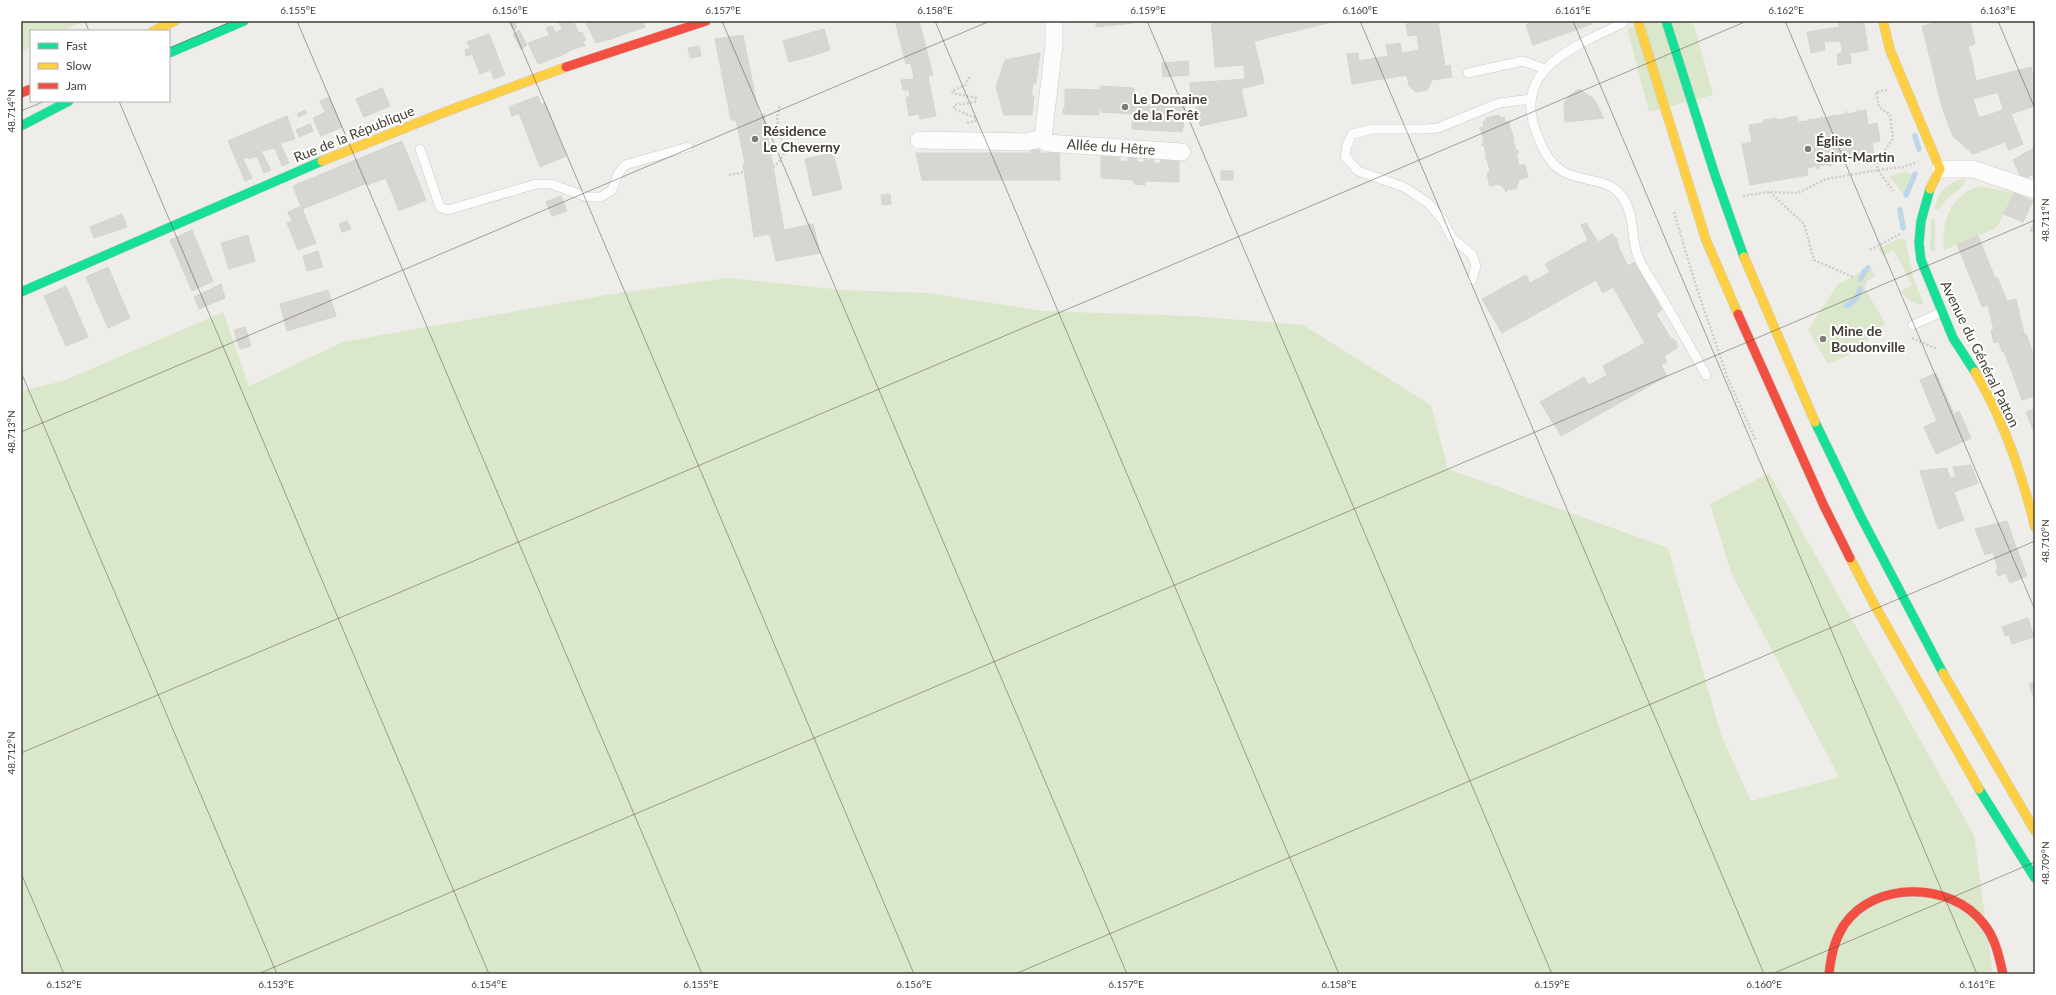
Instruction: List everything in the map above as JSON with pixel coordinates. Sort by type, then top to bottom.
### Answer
[{"type":"main road","points":[[155,30],[175,21]]},
{"type":"main road","points":[[170,53],[244,21]]},
{"type":"main road","name":"Rue de la République","points":[[21,292],[154,232],[382,137],[598,55],[706,21]]},
{"type":"main road","points":[[1638,21],[1706,240],[1808,470],[1874,604],[1981,792],[2035,878]]},
{"type":"main road","points":[[1666,21],[1733,228],[1832,460],[1895,586],[2035,831]]},
{"type":"main road","points":[[1883,21],[1890,50],[1940,169]]},
{"type":"main road","points":[[21,94],[30,89]]},
{"type":"main road","points":[[21,126],[67,102]]},
{"type":"main road","name":"Avenue du Général Patton","points":[[1940,169],[1931,183],[1924,207],[1920,254],[1924,269],[1957,345],[1977,375],[2002,429],[2026,488],[2035,527]]},
{"type":"main road","points":[[1829,974],[1829,958],[1835,940],[1855,912],[1862,906],[1879,897],[1904,891],[1917,890],[1945,895],[1957,901],[1975,914],[1982,921],[1989,933],[2003,974]]},
{"type":"street","points":[[919,140],[1027,142],[1043,138],[1054,45],[1054,21]]},
{"type":"street","name":"Allée du Hêtre","points":[[1043,138],[1047,143],[1182,152]]},
{"type":"street","points":[[1940,169],[1973,169],[2035,190]]},
{"type":"lane","points":[[1623,24],[1579,45],[1545,69],[1537,77],[1531,99],[1532,123],[1548,158],[1564,172],[1602,181],[1617,189],[1625,200],[1631,216],[1639,258],[1706,375]]},
{"type":"lane","points":[[1468,73],[1523,61],[1545,69]]},
{"type":"lane","points":[[1472,280],[1476,266],[1472,254],[1452,238],[1443,220],[1428,203],[1404,187],[1358,171],[1345,156],[1346,144],[1352,134],[1372,129],[1425,130],[1438,128],[1499,102],[1531,99]]},
{"type":"lane","points":[[420,149],[440,207],[448,210],[536,184],[551,184],[587,197],[601,196],[612,190],[618,174],[625,165],[688,147]]},
{"type":"lane","points":[[1913,325],[1942,312]]},
{"type":"path","points":[[963,124],[975,121],[976,118],[954,110],[954,105],[975,102],[976,98],[953,93],[952,90],[964,85],[970,76]]},
{"type":"path","points":[[1889,90],[1876,92],[1879,107],[1890,115],[1893,138],[1877,163],[1878,170],[1893,191]]},
{"type":"path","points":[[773,167],[779,162],[784,154],[777,118],[780,104]]},
{"type":"path","points":[[1737,196],[1756,195],[1770,192],[1798,193],[1826,179],[1903,167],[1915,163]]},
{"type":"path","points":[[729,176],[744,172]]},
{"type":"path","points":[[1770,192],[1804,224],[1814,260],[1853,277]]},
{"type":"path","points":[[1674,212],[1696,286],[1728,379],[1756,441]]},
{"type":"path","points":[[1870,250],[1896,236],[1906,233]]},
{"type":"path","points":[[1910,336],[1934,349],[1943,349]]},
{"type":"green space","points":[[21,21],[84,21],[65,30],[30,30],[30,47],[21,51]]},
{"type":"green space","points":[[1654,21],[1693,21],[1713,95],[1649,112],[1627,28]]},
{"type":"green space","points":[[1904,172],[1912,174],[1904,195],[1889,176]]},
{"type":"green space","points":[[1965,178],[1964,185],[1946,200],[1939,209],[1934,209],[1941,192],[1948,185]]},
{"type":"green space","points":[[1978,186],[2014,193],[1999,224],[1994,229],[1944,250],[1944,229],[1949,212],[1960,197]]},
{"type":"green space","points":[[1931,219],[1935,219],[1935,251],[1930,250]]},
{"type":"green space","points":[[1897,239],[1905,239],[1913,277],[1924,305],[1911,301],[1901,291],[1912,285],[1894,250],[1883,256],[1879,249]]},
{"type":"green space","points":[[1869,265],[1875,276],[1866,282],[1865,289],[1885,323],[1854,353],[1828,364],[1808,330],[1838,284],[1853,277]]},
{"type":"green space","points":[[728,278],[843,290],[928,293],[1043,311],[1192,316],[1303,325],[1431,405],[1448,469],[1668,548],[1721,735],[1751,801],[1839,777],[1732,575],[1710,504],[1769,473],[1974,835],[1993,974],[21,974],[21,391],[63,381],[223,312],[249,386],[343,342],[612,294]]},
{"type":"building","points":[[508,21],[514,21],[517,28],[513,30]]},
{"type":"building","points":[[558,21],[572,21],[561,27]]},
{"type":"building","points":[[573,21],[579,33],[582,32],[586,40],[583,41],[585,46],[573,49],[561,27]]},
{"type":"building","points":[[585,21],[602,21],[611,39],[596,43]]},
{"type":"building","points":[[602,21],[619,21],[625,34],[611,39]]},
{"type":"building","points":[[619,21],[628,21],[633,31],[625,34]]},
{"type":"building","points":[[628,21],[642,21],[645,27],[633,31]]},
{"type":"building","points":[[895,21],[919,21],[933,75],[928,76],[936,116],[920,119],[919,114],[909,116],[906,97],[910,97],[909,90],[903,90],[901,80],[914,79],[911,63],[906,64]]},
{"type":"building","points":[[1096,21],[1133,21],[1134,23],[1096,27]]},
{"type":"building","points":[[1211,21],[1240,21],[1241,38],[1213,41]]},
{"type":"building","points":[[1240,21],[1336,21],[1242,44]]},
{"type":"building","points":[[1414,21],[1438,21],[1445,66],[1450,65],[1452,77],[1432,80],[1427,90],[1416,92],[1409,86],[1407,75],[1352,84],[1347,54],[1358,53],[1359,61],[1388,56],[1386,45],[1400,43],[1402,53],[1419,50],[1417,35],[1408,36],[1406,24],[1415,23]]},
{"type":"building","points":[[1537,21],[1591,21],[1592,24],[1533,45],[1526,25]]},
{"type":"building","points":[[1838,21],[1864,21],[1864,23],[1839,27]]},
{"type":"building","points":[[1941,21],[1970,21],[1975,44],[1968,46],[1972,60],[1932,66],[1922,26]]},
{"type":"building","points":[[1864,23],[1868,50],[1850,53],[1851,63],[1838,65],[1837,54],[1842,53],[1839,27]]},
{"type":"building","points":[[552,26],[555,32],[550,35],[546,28]]},
{"type":"building","points":[[1839,27],[1840,41],[1824,42],[1825,50],[1811,53],[1807,32]]},
{"type":"building","points":[[563,29],[573,49],[560,56],[550,35]]},
{"type":"building","points":[[824,29],[830,50],[808,57],[803,35]]},
{"type":"building","points":[[519,30],[527,45],[521,49],[513,34]]},
{"type":"building","points":[[489,34],[505,75],[494,79],[490,70],[480,74],[472,54],[466,56],[465,50],[470,48],[467,42]]},
{"type":"building","points":[[550,35],[560,56],[538,64],[528,43]]},
{"type":"building","name":"Résidence Le Cheverny","points":[[743,35],[759,115],[764,114],[784,230],[813,224],[820,253],[776,261],[770,234],[754,237],[743,164],[745,164],[736,120],[731,120],[715,39]]},
{"type":"building","points":[[803,35],[808,57],[789,62],[783,41]]},
{"type":"building","points":[[1241,38],[1243,65],[1215,67],[1213,41]]},
{"type":"building","points":[[1254,41],[1263,78],[1245,79],[1242,44]]},
{"type":"building","points":[[699,46],[701,56],[690,58],[688,48]]},
{"type":"building","points":[[1040,53],[1036,83],[1033,83],[1031,95],[1034,96],[1032,115],[1004,115],[996,87],[1005,60]]},
{"type":"building","points":[[1972,60],[1976,81],[2031,67],[2034,83],[1999,92],[1998,87],[1987,89],[1986,85],[1939,95],[1932,66]]},
{"type":"building","points":[[1188,61],[1189,75],[1163,77],[1162,63]]},
{"type":"building","points":[[1263,78],[1264,83],[1248,87],[1246,79]]},
{"type":"building","points":[[1246,79],[1248,87],[1234,90],[1232,80]]},
{"type":"building","points":[[1232,80],[1234,90],[1241,89],[1247,116],[1200,126],[1194,99],[1191,100],[1190,83]]},
{"type":"building","points":[[2034,83],[2035,106],[2005,116],[1998,92]]},
{"type":"building","points":[[1986,85],[1987,89],[1998,87],[1999,92],[1942,107],[1939,95]]},
{"type":"building","name":"Le Domaine de la Forêt","points":[[1100,86],[1134,88],[1133,104],[1185,107],[1183,128],[1132,125],[1133,109],[1099,108],[1099,111],[1065,110],[1065,89],[1100,90]]},
{"type":"building","points":[[382,88],[390,106],[364,117],[356,99]]},
{"type":"building","points":[[1579,89],[1594,99],[1604,118],[1565,122],[1564,103],[1569,96]]},
{"type":"building","points":[[538,96],[541,104],[512,116],[509,107]]},
{"type":"building","points":[[329,97],[334,108],[325,112],[320,101]]},
{"type":"building","points":[[1973,99],[1979,118],[2003,110],[2006,120],[1953,137],[1942,107]]},
{"type":"building","points":[[545,103],[566,156],[540,167],[519,113]]},
{"type":"building","points":[[334,108],[342,127],[321,136],[313,118]]},
{"type":"building","points":[[1101,108],[1133,109],[1133,114],[1101,112]]},
{"type":"building","points":[[1063,109],[1099,111],[1099,115],[1063,114]]},
{"type":"building","name":"Église Saint-Martin","points":[[1857,109],[1859,111],[1866,110],[1868,125],[1877,123],[1880,141],[1872,142],[1874,155],[1868,156],[1869,159],[1866,159],[1866,157],[1856,158],[1856,161],[1853,159],[1843,161],[1844,163],[1842,164],[1841,161],[1831,163],[1831,166],[1829,166],[1829,164],[1819,166],[1817,169],[1817,166],[1807,168],[1808,175],[1750,185],[1742,144],[1752,142],[1749,125],[1764,123],[1764,120],[1776,118],[1777,120],[1797,116],[1798,122],[1808,121],[1810,118],[1810,120],[1821,118],[1822,116],[1822,118],[1833,116],[1834,114],[1835,116],[1845,114],[1846,111],[1847,114],[1858,112]]},
{"type":"building","points":[[305,110],[307,113],[299,117],[297,114]]},
{"type":"building","points":[[2011,114],[2023,144],[2009,150],[2005,142],[1973,154],[1954,137],[2006,120],[2005,116]]},
{"type":"building","points":[[1499,115],[1500,118],[1504,117],[1505,122],[1511,121],[1509,123],[1513,137],[1515,137],[1513,139],[1516,151],[1518,150],[1518,153],[1516,153],[1519,165],[1525,165],[1528,177],[1519,180],[1516,189],[1514,187],[1514,189],[1508,190],[1508,188],[1506,192],[1505,189],[1499,184],[1490,186],[1487,174],[1490,171],[1485,158],[1487,158],[1484,145],[1482,146],[1484,143],[1481,130],[1479,128],[1484,127],[1483,121],[1486,121],[1486,118]]},
{"type":"building","points":[[287,116],[295,139],[280,143],[289,163],[282,166],[275,148],[261,151],[271,170],[264,173],[257,156],[249,159],[248,157],[243,159],[252,178],[245,181],[228,141]]},
{"type":"building","points":[[310,124],[313,131],[299,137],[296,130]]},
{"type":"building","points":[[1132,125],[1183,128],[1182,132],[1132,129]]},
{"type":"building","points":[[402,141],[426,200],[399,211],[386,178],[367,185],[358,159]]},
{"type":"building","points":[[2034,148],[2035,174],[2027,177],[2020,175],[2013,160]]},
{"type":"building","points":[[1050,149],[1059,149],[1060,180],[922,180],[916,153],[1031,153],[1031,150],[1040,150],[1040,153],[1050,153]]},
{"type":"building","name":"Résidence Le Cheverny","points":[[833,153],[842,189],[813,196],[805,159]]},
{"type":"building","name":"Le Domaine de la Forêt","points":[[1101,156],[1120,157],[1120,161],[1128,162],[1128,157],[1137,158],[1137,162],[1144,162],[1145,158],[1154,158],[1153,163],[1161,163],[1161,159],[1179,160],[1179,182],[1145,181],[1145,185],[1134,184],[1134,180],[1101,178]]},
{"type":"building","points":[[358,159],[367,183],[338,195],[329,171]]},
{"type":"building","points":[[329,171],[338,195],[302,209],[293,186]]},
{"type":"building","points":[[1221,171],[1233,171],[1233,175],[1221,175]]},
{"type":"building","points":[[1221,175],[1233,175],[1233,180],[1221,180]]},
{"type":"building","points":[[2014,193],[2033,201],[2023,222],[2004,214]]},
{"type":"building","points":[[890,194],[891,204],[882,205],[881,195]]},
{"type":"building","points":[[561,196],[567,211],[552,216],[546,202]]},
{"type":"building","points":[[301,206],[316,243],[298,250],[287,223],[292,221],[288,212]]},
{"type":"building","points":[[122,214],[127,227],[94,238],[90,227]]},
{"type":"building","points":[[2035,220],[2035,233],[2030,231]]},
{"type":"building","points":[[347,221],[351,229],[342,232],[339,224]]},
{"type":"building","points":[[1586,223],[1598,242],[1612,234],[1617,239],[1618,246],[1628,266],[1635,262],[1662,310],[1656,314],[1670,337],[1676,341],[1677,348],[1664,356],[1667,362],[1661,365],[1667,376],[1561,436],[1540,402],[1584,377],[1589,385],[1607,375],[1603,366],[1645,343],[1613,287],[1603,293],[1596,280],[1502,333],[1482,299],[1526,275],[1530,283],[1550,272],[1545,264],[1588,240],[1581,225]]},
{"type":"building","points":[[192,230],[213,281],[192,291],[170,240]]},
{"type":"building","points":[[248,235],[255,261],[229,269],[221,243]]},
{"type":"building","points":[[1978,236],[1987,258],[1966,267],[1957,244]]},
{"type":"building","points":[[318,251],[323,267],[307,271],[303,256]]},
{"type":"building","points":[[1987,258],[1995,278],[1974,286],[1966,267]]},
{"type":"building","points":[[108,267],[130,318],[108,328],[86,277]]},
{"type":"building","points":[[1997,277],[2007,301],[1982,307],[1974,286]]},
{"type":"building","points":[[221,284],[225,298],[199,309],[194,297]]},
{"type":"building","points":[[66,286],[88,337],[66,346],[44,296]]},
{"type":"building","points":[[328,290],[336,316],[287,331],[280,304]]},
{"type":"building","points":[[2016,299],[2024,334],[1994,343],[1991,330],[1994,330],[1988,306]]},
{"type":"building","points":[[245,327],[251,346],[240,349],[234,330]]},
{"type":"building","points":[[2026,334],[2035,359],[2035,367],[2012,372],[2004,351],[2002,352],[1999,342]]},
{"type":"building","points":[[2035,367],[2035,396],[2022,400],[2012,372]]},
{"type":"building","points":[[1936,373],[1954,414],[1959,411],[1971,438],[1936,454],[1924,427],[1937,421],[1920,380]]},
{"type":"building","points":[[2035,409],[2035,435],[2026,412]]},
{"type":"building","points":[[1971,465],[1978,483],[1954,492],[1964,520],[1938,529],[1920,471],[1947,468],[1950,478],[1956,477],[1953,467]]},
{"type":"building","points":[[2007,521],[2015,544],[1985,555],[1975,529]]},
{"type":"building","points":[[2015,544],[2027,576],[2010,583],[2006,573],[1998,576],[1996,570],[1998,569],[1993,552]]},
{"type":"building","points":[[2028,618],[2034,637],[2012,644],[2009,635],[2005,636],[2002,627]]},
{"type":"building","points":[[2035,682],[2035,701],[2029,684]]},
{"type":"waterway","points":[[1915,136],[1919,149]]},
{"type":"waterway","points":[[1906,195],[1915,174]]},
{"type":"waterway","points":[[1900,210],[1903,228]]},
{"type":"waterway","points":[[1861,279],[1864,272],[1868,268]]},
{"type":"waterway","points":[[1846,306],[1855,299],[1860,289]]},
{"type":"traffic: fast","points":[[170,53],[244,21]]},
{"type":"traffic: fast","points":[[1666,21],[1715,175],[1744,257]]},
{"type":"traffic: fast","points":[[21,126],[67,102]]},
{"type":"traffic: fast","points":[[21,292],[322,161]]},
{"type":"traffic: fast","points":[[1930,189],[1921,221],[1919,243],[1921,260],[1953,338],[1975,372]]},
{"type":"traffic: fast","points":[[1815,422],[1861,517],[1943,673]]},
{"type":"traffic: fast","points":[[1979,789],[2035,878]]},
{"type":"traffic: slow","points":[[155,30],[175,21]]},
{"type":"traffic: slow","points":[[1638,21],[1706,240],[1738,314]]},
{"type":"traffic: slow","points":[[1883,21],[1890,50],[1940,169],[1930,189]]},
{"type":"traffic: slow","points":[[322,161],[445,112],[566,67]]},
{"type":"traffic: slow","points":[[1744,257],[1815,422]]},
{"type":"traffic: slow","points":[[1975,372],[1985,390],[2011,447],[2035,527]]},
{"type":"traffic: slow","points":[[1850,558],[1874,604],[1979,789]]},
{"type":"traffic: slow","points":[[1943,673],[2035,831]]},
{"type":"traffic: jam","points":[[566,67],[706,21]]},
{"type":"traffic: jam","points":[[21,93],[30,89]]},
{"type":"traffic: jam","points":[[1738,314],[1824,506],[1850,558]]},
{"type":"traffic: jam","points":[[1829,974],[1835,943],[1844,925],[1858,910],[1874,900],[1893,894],[1913,892],[1933,894],[1952,900],[1969,909],[1983,923],[1991,934],[2003,974]]},
{"type":"place","name":"Le Domaine de la Forêt","points":[[1125,107]]},
{"type":"place","name":"Résidence Le Cheverny","points":[[755,139]]},
{"type":"place","name":"Église Saint-Martin","points":[[1808,149]]},
{"type":"place","name":"Mine de Boudonville","points":[[1823,339]]}]
